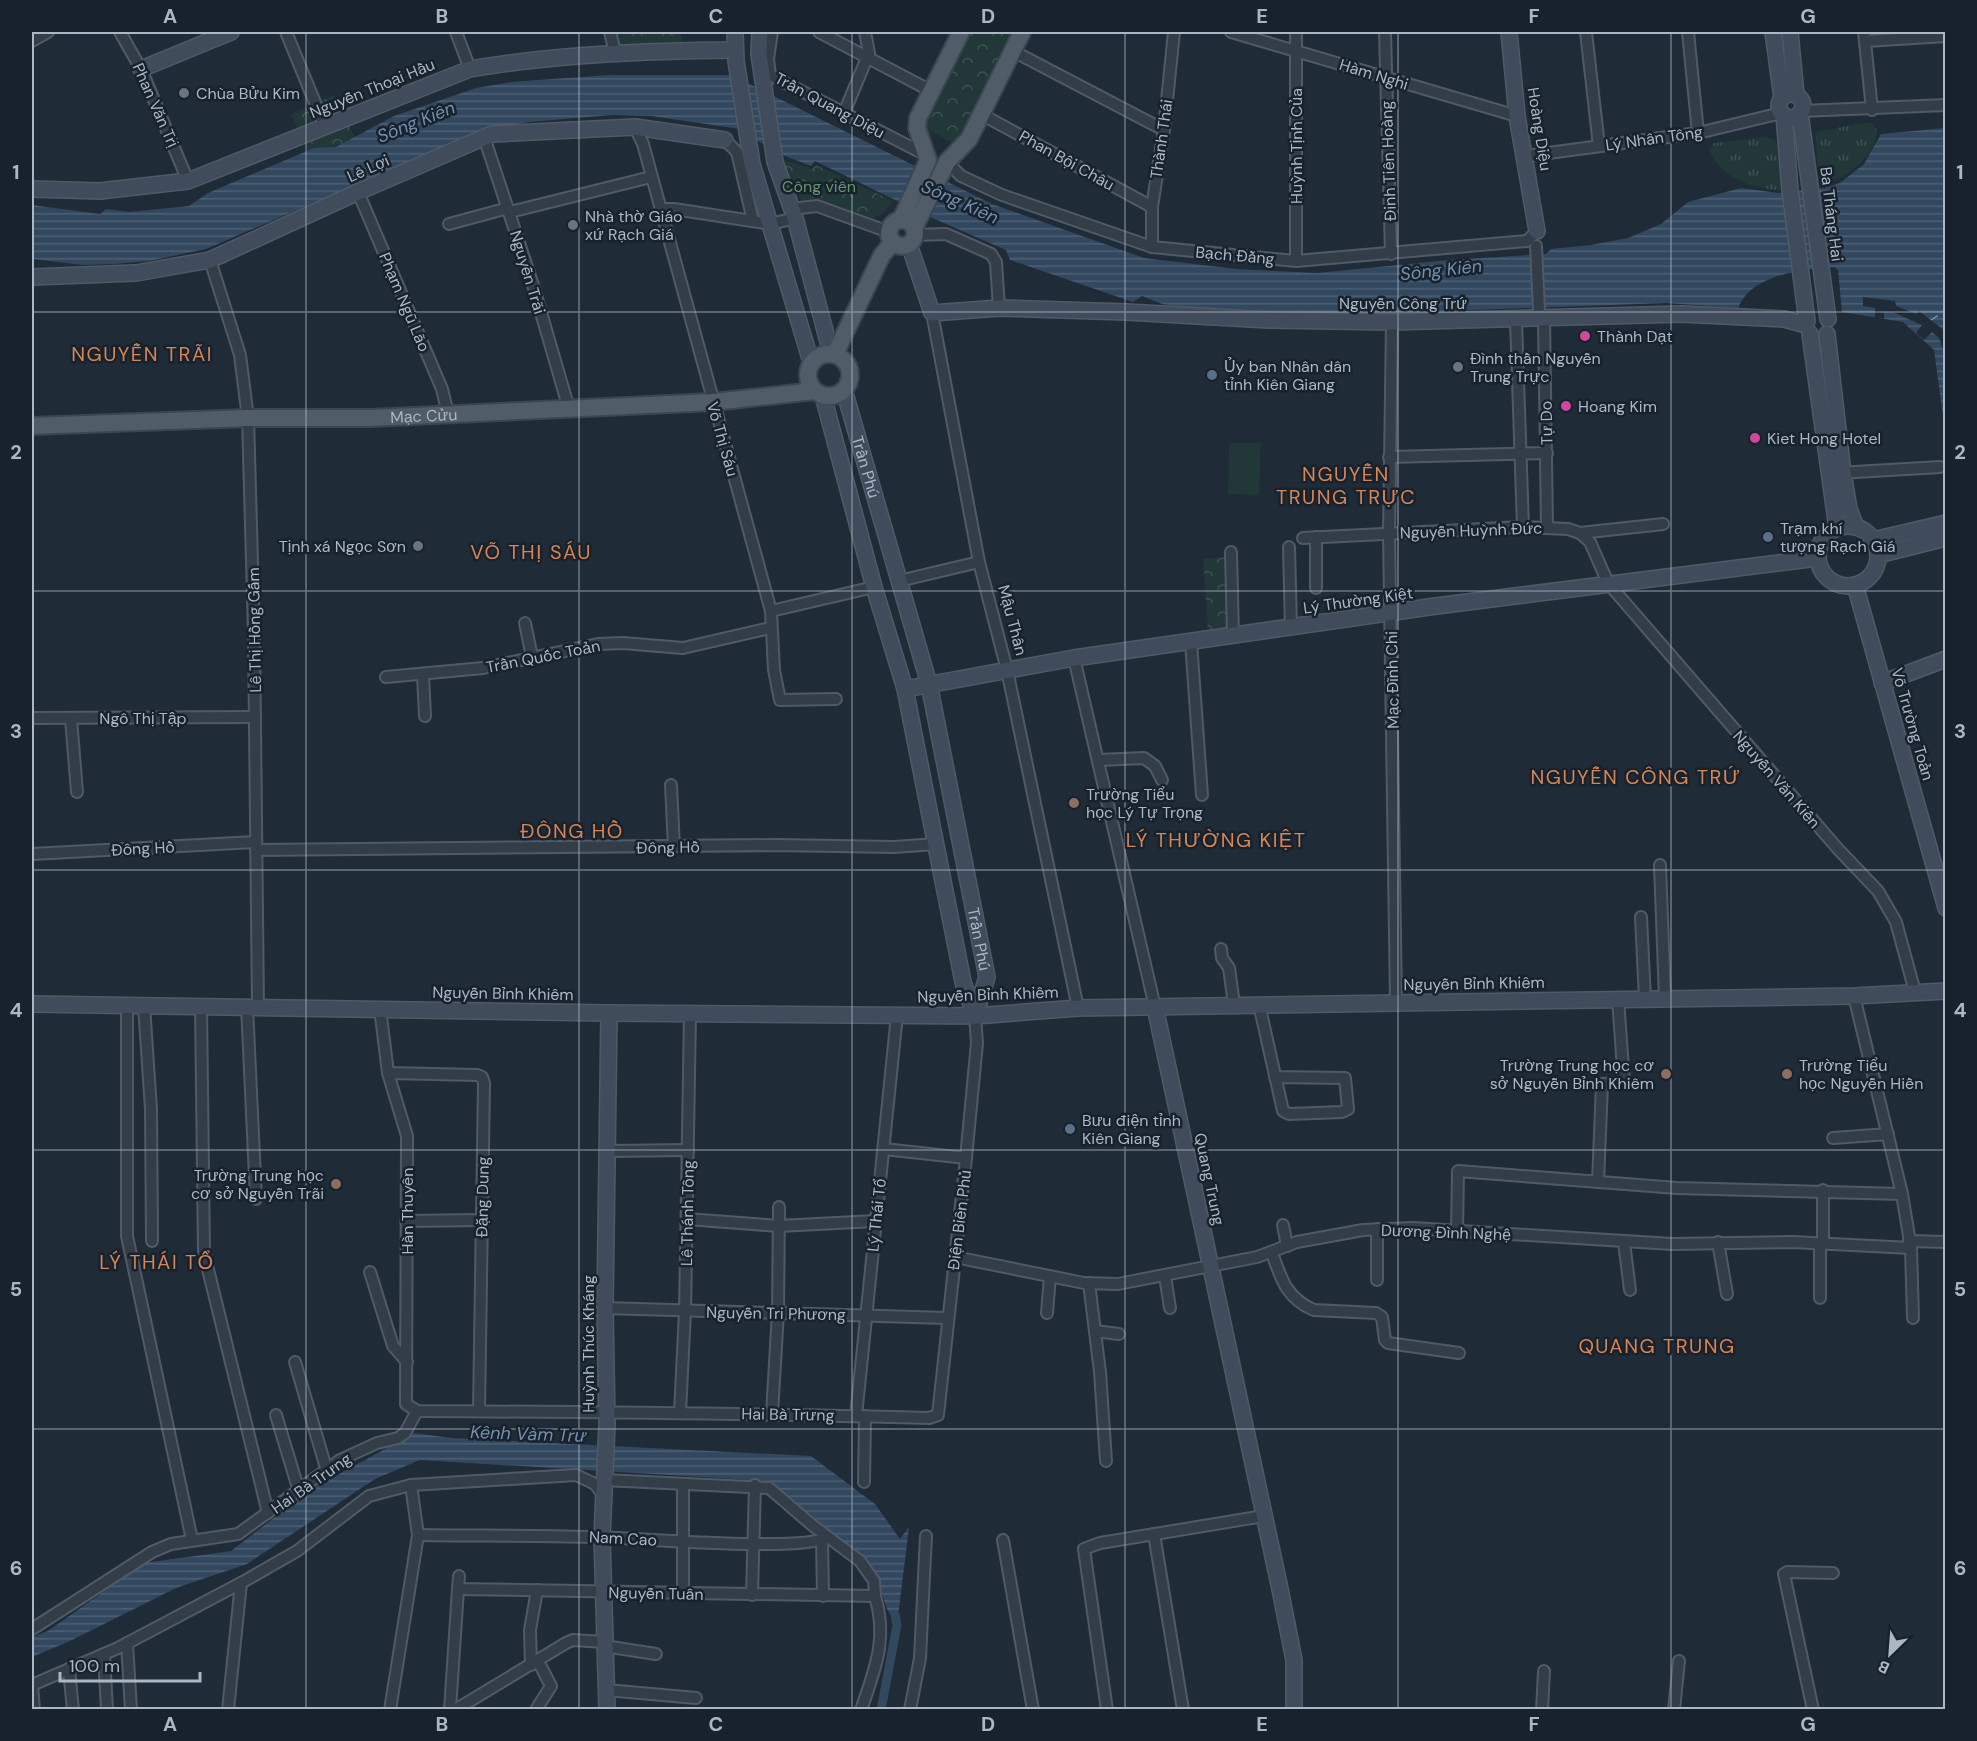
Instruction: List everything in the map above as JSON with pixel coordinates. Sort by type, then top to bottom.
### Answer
[{"type":"main road","points":[[905,229],[928,158],[917,122],[961,32]]},
{"type":"main road","points":[[811,362],[823,354],[833,354],[882,255],[905,229],[950,159],[965,145],[1022,32]]},
{"type":"main road","points":[[922,139],[950,159]]},
{"type":"main road","name":"Trần Phú","points":[[833,354],[848,365],[849,382],[844,390]]},
{"type":"main road","name":"Trần Phú","points":[[811,362],[807,372],[808,383],[819,393]]},
{"type":"main road","points":[[819,393],[835,396],[844,390]]},
{"type":"main road","name":"Mạc Cửu","points":[[32,426],[448,414],[713,402],[819,393]]},
{"type":"street","points":[[32,41],[48,32]]},
{"type":"street","name":"Phan Văn Trị","points":[[120,32],[141,69],[188,181]]},
{"type":"street","points":[[141,69],[231,32]]},
{"type":"street","points":[[286,32],[325,127]]},
{"type":"street","points":[[456,32],[470,69]]},
{"type":"street","points":[[610,32],[615,52]]},
{"type":"street","name":"Trần Phú","points":[[735,32],[735,55],[752,164],[811,362]]},
{"type":"street","name":"Trần Phú","points":[[760,32],[759,54],[776,162],[794,213],[833,354]]},
{"type":"street","name":"Trần Quang Diệu","points":[[772,32],[768,59],[770,75],[928,158]]},
{"type":"street","points":[[819,32],[931,91]]},
{"type":"street","points":[[844,113],[867,58],[869,48],[865,32]]},
{"type":"street","name":"Thành Thái","points":[[1152,247],[1152,207],[1164,130],[1174,32]]},
{"type":"street","name":"Hàm Nghi","points":[[1231,32],[1296,49],[1517,116]]},
{"type":"street","name":"Huỳnh Tịnh Của","points":[[1296,32],[1296,261]]},
{"type":"street","name":"Đinh Tiên Hoàng","points":[[1385,32],[1391,254]]},
{"type":"street","name":"Hoàng Diệu","points":[[1509,32],[1517,116],[1526,156],[1536,238]]},
{"type":"street","points":[[1586,32],[1599,146]]},
{"type":"street","points":[[1688,32],[1698,133]]},
{"type":"street","points":[[1773,32],[1785,105]]},
{"type":"street","points":[[1790,32],[1785,105],[1787,168],[1803,305],[1837,528]]},
{"type":"street","points":[[1872,110],[1865,36],[1946,36]]},
{"type":"street","points":[[1013,51],[1164,130]]},
{"type":"street","name":"Nguyễn Thoại Hầu","points":[[32,189],[100,191],[188,181],[470,69],[512,62],[615,52],[735,55]]},
{"type":"street","name":"Ba Tháng Hai","points":[[1785,105],[1802,103],[1801,112],[1825,302],[1843,472],[1849,509],[1856,527]]},
{"type":"street","name":"Lý Nhân Tông","points":[[1526,156],[1698,133],[1785,105]]},
{"type":"street","points":[[1801,112],[1946,105]]},
{"type":"street","name":"Phan Bội Châu","points":[[981,114],[1152,207]]},
{"type":"street","name":"Lê Lợi","points":[[32,277],[136,273],[210,260],[484,137],[525,131],[635,127],[725,140]]},
{"type":"street","name":"Võ Thị Sáu","points":[[635,127],[651,177],[771,610],[770,628],[774,670],[780,700],[836,699]]},
{"type":"street","name":"Nguyễn Trãi","points":[[484,137],[509,210],[569,408]]},
{"type":"street","points":[[725,140],[737,152],[753,220]]},
{"type":"street","name":"Bạch Đằng","points":[[950,159],[961,176],[1002,195],[1152,247],[1296,261],[1527,241],[1536,238]]},
{"type":"street","points":[[449,224],[651,177]]},
{"type":"street","name":"Phạm Ngũ Lão","points":[[358,192],[442,389],[448,414]]},
{"type":"street","points":[[660,209],[674,209],[771,224],[794,213],[817,206],[905,229],[946,234],[991,254],[996,262],[999,308]]},
{"type":"street","name":"Mậu Thân","points":[[905,229],[932,313],[979,562],[1007,670],[1078,1008]]},
{"type":"street","name":"Tự Do","points":[[1536,238],[1542,315],[1547,527]]},
{"type":"street","name":"Lê Thị Hồng Gấm","points":[[210,260],[240,355],[248,418],[255,717],[256,846],[253,1006],[256,1199]]},
{"type":"street","name":"Nguyễn Công Trứ","points":[[932,313],[999,308],[1127,312],[1268,321],[1392,322],[1516,320],[1542,315],[1681,314],[1784,320],[1808,327]]},
{"type":"street","points":[[1815,314],[1827,326],[1819,337],[1808,327],[1815,314]]},
{"type":"street","name":"Tự Do","points":[[1516,320],[1523,527]]},
{"type":"street","name":"Mạc Đĩnh Chi","points":[[1392,322],[1389,534],[1396,1002]]},
{"type":"street","name":"Trần Phú","points":[[844,390],[929,684],[987,977],[975,1016]]},
{"type":"street","name":"Trần Phú","points":[[819,393],[905,689],[963,982],[975,1016]]},
{"type":"street","points":[[1389,457],[1547,453]]},
{"type":"street","points":[[1827,473],[1940,467]]},
{"type":"street","points":[[1873,540],[1946,523]]},
{"type":"street","name":"Nguyễn Huỳnh Đức","points":[[1303,538],[1523,527],[1547,527],[1580,533],[1663,524]]},
{"type":"street","points":[[1856,527],[1873,540],[1878,555],[1872,574],[1855,585],[1845,585],[1827,576],[1818,558],[1822,540],[1837,528],[1856,527]]},
{"type":"street","points":[[1580,533],[1590,542],[1608,583]]},
{"type":"street","points":[[1316,537],[1316,588]]},
{"type":"street","points":[[1878,555],[1946,538]]},
{"type":"street","points":[[1289,547],[1291,628]]},
{"type":"street","points":[[1231,552],[1233,636]]},
{"type":"street","name":"Lý Thường Kiệt","points":[[905,689],[1074,658],[1608,583],[1818,558]]},
{"type":"street","points":[[771,610],[979,562]]},
{"type":"street","name":"Nguyễn Văn Kiến","points":[[1608,583],[1838,849],[1878,891],[1896,922],[1915,992]]},
{"type":"street","name":"Võ Trường Toản","points":[[1855,585],[1946,908]]},
{"type":"street","points":[[525,623],[532,657]]},
{"type":"street","name":"Trần Quốc Toản","points":[[386,677],[483,668],[598,644],[623,643],[683,648],[770,628]]},
{"type":"street","points":[[1191,642],[1202,795]]},
{"type":"street","name":"Quang Trung","points":[[1074,658],[1155,1007],[1264,1516],[1294,1660],[1294,1710]]},
{"type":"street","points":[[1882,683],[1946,659]]},
{"type":"street","points":[[423,675],[425,716]]},
{"type":"street","name":"Ngô Thị Tập","points":[[32,718],[255,717]]},
{"type":"street","points":[[71,718],[77,792]]},
{"type":"street","points":[[1099,760],[1144,758],[1155,766],[1162,780]]},
{"type":"street","points":[[671,785],[674,847]]},
{"type":"street","points":[[932,821],[954,817]]},
{"type":"street","name":"Đông Hồ","points":[[32,854],[256,846],[894,848],[936,844]]},
{"type":"street","points":[[1660,865],[1665,999]]},
{"type":"street","points":[[1641,917],[1645,999]]},
{"type":"street","points":[[1221,949],[1222,958],[1229,968],[1234,1004]]},
{"type":"street","name":"Nguyễn Bỉnh Khiêm","points":[[32,1004],[975,1016],[1078,1008],[1854,996],[1946,991]]},
{"type":"street","points":[[1854,996],[1902,1194],[1910,1244],[1913,1318]]},
{"type":"street","points":[[1598,1182],[1602,1084],[1624,1083],[1618,999]]},
{"type":"street","points":[[1259,1004],[1281,1108],[1285,1113],[1342,1112],[1348,1108],[1345,1078],[1275,1077]]},
{"type":"street","points":[[127,1005],[127,1236],[192,1540]]},
{"type":"street","points":[[144,1005],[151,1109],[152,1241]]},
{"type":"street","points":[[201,1005],[204,1253],[268,1513]]},
{"type":"street","name":"Hàn Thuyên","points":[[380,1008],[388,1073],[407,1136],[406,1404],[417,1411]]},
{"type":"street","name":"Huỳnh Thúc Kháng","points":[[607,1710],[602,1537],[607,1419],[605,1308],[609,1013]]},
{"type":"street","name":"Lê Thánh Tông","points":[[680,1412],[685,1312],[690,1014]]},
{"type":"street","name":"Lý Thái Tổ","points":[[864,1482],[860,1416],[867,1315],[897,1015]]},
{"type":"street","name":"Điện Biên Phủ","points":[[928,1418],[938,1415],[940,1410],[947,1318],[977,1043],[975,1016]]},
{"type":"street","name":"Đặng Dung","points":[[388,1073],[482,1077],[479,1411]]},
{"type":"street","points":[[1833,1138],[1888,1134]]},
{"type":"street","points":[[884,1149],[966,1158]]},
{"type":"street","points":[[608,1151],[688,1150]]},
{"type":"street","points":[[1457,1231],[1458,1171],[1677,1188],[1822,1190],[1902,1194]]},
{"type":"street","points":[[1820,1298],[1822,1190]]},
{"type":"street","points":[[772,1414],[778,1312],[779,1207]]},
{"type":"street","points":[[687,1219],[779,1226],[875,1221]]},
{"type":"street","points":[[406,1221],[482,1220]]},
{"type":"street","points":[[1283,1225],[1287,1246]]},
{"type":"street","name":"Dương Đình Nghệ","points":[[955,1257],[1089,1283],[1118,1284],[1210,1268],[1272,1253],[1287,1246],[1335,1233],[1377,1229],[1413,1228],[1624,1242],[1821,1244],[1946,1242]]},
{"type":"street","points":[[1377,1229],[1377,1280]]},
{"type":"street","points":[[1624,1242],[1630,1290]]},
{"type":"street","points":[[1718,1242],[1727,1294]]},
{"type":"street","points":[[1272,1253],[1288,1293],[1308,1308],[1376,1313],[1382,1317],[1385,1340],[1388,1343],[1459,1353]]},
{"type":"street","points":[[370,1272],[393,1346],[407,1362]]},
{"type":"street","points":[[1047,1313],[1050,1276]]},
{"type":"street","points":[[1166,1276],[1170,1308]]},
{"type":"street","points":[[1089,1283],[1106,1461]]},
{"type":"street","name":"Nguyễn Tri Phương","points":[[605,1308],[947,1318]]},
{"type":"street","points":[[1095,1331],[1119,1334]]},
{"type":"street","points":[[295,1362],[326,1468]]},
{"type":"street","name":"Hai Bà Trưng","points":[[32,1629],[152,1552],[171,1544],[238,1534],[326,1468],[353,1452],[398,1438],[405,1433],[417,1411],[479,1411],[607,1419],[680,1412],[928,1418]]},
{"type":"street","points":[[276,1414],[298,1488]]},
{"type":"street","points":[[34,1710],[32,1685],[127,1643],[241,1584],[297,1551],[369,1496],[411,1485],[576,1475],[595,1484],[604,1496]]},
{"type":"street","points":[[605,1476],[683,1484],[754,1485],[774,1490],[825,1538],[860,1561],[870,1573],[870,1597],[881,1644],[861,1710]]},
{"type":"street","points":[[683,1484],[683,1594]]},
{"type":"street","points":[[390,1710],[418,1535],[411,1485]]},
{"type":"street","points":[[753,1595],[754,1485]]},
{"type":"street","points":[[1107,1710],[1082,1553],[1088,1546],[1264,1516]]},
{"type":"street","points":[[1154,1534],[1183,1710]]},
{"type":"street","name":"Nam Cao","points":[[418,1535],[602,1537],[753,1543],[825,1538]]},
{"type":"street","points":[[910,1710],[920,1658],[926,1536]]},
{"type":"street","points":[[823,1596],[825,1538]]},
{"type":"street","points":[[1003,1540],[1033,1710]]},
{"type":"street","points":[[1813,1710],[1784,1576],[1787,1572],[1833,1573]]},
{"type":"street","points":[[450,1710],[459,1576]]},
{"type":"street","points":[[228,1710],[241,1584]]},
{"type":"street","name":"Nguyễn Tuân","points":[[458,1589],[870,1597]]},
{"type":"street","points":[[536,1710],[551,1686],[535,1663],[529,1640],[537,1590]]},
{"type":"street","points":[[455,1710],[573,1640],[656,1654]]},
{"type":"street","points":[[127,1643],[131,1710]]},
{"type":"street","points":[[104,1654],[107,1710]]},
{"type":"street","points":[[1674,1710],[1679,1661]]},
{"type":"street","points":[[69,1670],[73,1710]]},
{"type":"street","points":[[1542,1710],[1544,1671]]},
{"type":"street","points":[[606,1690],[696,1698]]},
{"type":"green space","points":[[616,32],[681,32],[683,45],[621,48]]},
{"type":"green space","points":[[966,32],[1018,32],[956,145],[922,126]]},
{"type":"green space","points":[[334,95],[359,147],[313,164],[291,114]]},
{"type":"green space","points":[[1872,123],[1877,131],[1875,141],[1865,159],[1839,178],[1819,184],[1815,132]]},
{"type":"green space","points":[[1765,137],[1775,140],[1778,146],[1783,187],[1781,190],[1760,188],[1739,180],[1720,167],[1709,149],[1714,143]]},
{"type":"green space","name":"Công viên","points":[[781,159],[812,169],[816,165],[893,201],[883,213],[872,219],[802,201],[782,169]]},
{"type":"green space","points":[[1229,443],[1261,443],[1259,495],[1228,494]]},
{"type":"green space","points":[[1227,557],[1229,628],[1208,631],[1203,559]]},
{"type":"water","name":"Sông Kiên","points":[[609,75],[731,75],[992,204],[1144,258],[1236,269],[1317,273],[1449,260],[1546,254],[1551,249],[1628,238],[1661,224],[1688,202],[1741,188],[1778,193],[1824,188],[1840,183],[1864,164],[1881,134],[1945,128],[1945,430],[1934,350],[1903,322],[1842,312],[1838,270],[1834,267],[1794,272],[1766,280],[1745,296],[1738,308],[1666,303],[1253,318],[1162,304],[1142,296],[1133,302],[1127,300],[1010,260],[1006,250],[930,217],[815,161],[811,166],[775,152],[740,129],[651,116],[612,115],[529,122],[492,128],[206,249],[149,261],[114,264],[83,265],[32,259],[32,205],[100,214],[106,209],[129,212],[189,206],[208,193],[314,148],[336,147],[394,116],[476,88],[511,82]]},
{"type":"water","points":[[414,1433],[452,1438],[811,1456],[875,1504],[900,1539],[909,1527],[897,1625],[887,1609],[873,1568],[770,1481],[420,1460],[375,1479],[247,1564],[176,1588],[70,1641],[32,1657],[32,1637],[48,1631],[144,1563],[231,1551],[310,1490]]},
{"type":"pier","points":[[1863,297],[1895,301],[1896,306],[1916,314],[1919,311],[1945,331],[1945,355],[1939,338],[1932,332],[1924,340],[1916,333],[1922,325],[1895,313],[1884,312],[1884,319],[1875,318],[1875,308],[1863,306]]},
{"type":"waterway","name":"Kênh Vàm Trư","points":[[881,1710],[897,1625],[895,1615]]},
{"type":"ferry route","points":[[1931,320],[1946,310]]},
{"type":"place","name":"Chùa Bửu Kim","points":[[184,93]]},
{"type":"place","name":"Nhà thờ Giáo xứ Rạch Giá","points":[[573,225]]},
{"type":"place","name":"Thành Dạt","points":[[1585,336]]},
{"type":"place","name":"Đình thần Nguyễn Trung Trực","points":[[1458,367]]},
{"type":"place","name":"Ủy ban Nhân dân tỉnh Kiên Giang","points":[[1212,375]]},
{"type":"place","name":"Hoang Kim","points":[[1566,406]]},
{"type":"place","name":"Kiet Hong Hotel","points":[[1755,438]]},
{"type":"place","name":"Trạm khí tượng Rạch Giá","points":[[1768,537]]},
{"type":"place","name":"Tịnh xá Ngọc Sơn","points":[[418,546]]},
{"type":"place","name":"Trường Tiểu học Lý Tự Trọng","points":[[1074,803]]},
{"type":"place","name":"Trường Trung học cơ sở Nguyễn Bỉnh Khiêm","points":[[1666,1074]]},
{"type":"place","name":"Trường Tiểu học Nguyễn Hiền","points":[[1787,1074]]},
{"type":"place","name":"Bưu điện tỉnh Kiên Giang","points":[[1070,1129]]},
{"type":"place","name":"Trường Trung học cơ sở Nguyễn Trãi","points":[[336,1184]]},
{"type":"district","name":"NGUYỄN TRÃI","points":[[142,354]]},
{"type":"district","name":"NGUYỄN TRUNG TRỰC","points":[[1346,486]]},
{"type":"district","name":"VÕ THỊ SÁU","points":[[531,552]]},
{"type":"district","name":"NGUYỄN CÔNG TRỨ","points":[[1636,777]]},
{"type":"district","name":"ĐÔNG HỒ","points":[[572,831]]},
{"type":"district","name":"LÝ THƯỜNG KIỆT","points":[[1216,840]]},
{"type":"district","name":"LÝ THÁI TỔ","points":[[157,1262]]},
{"type":"district","name":"QUANG TRUNG","points":[[1657,1346]]}]
